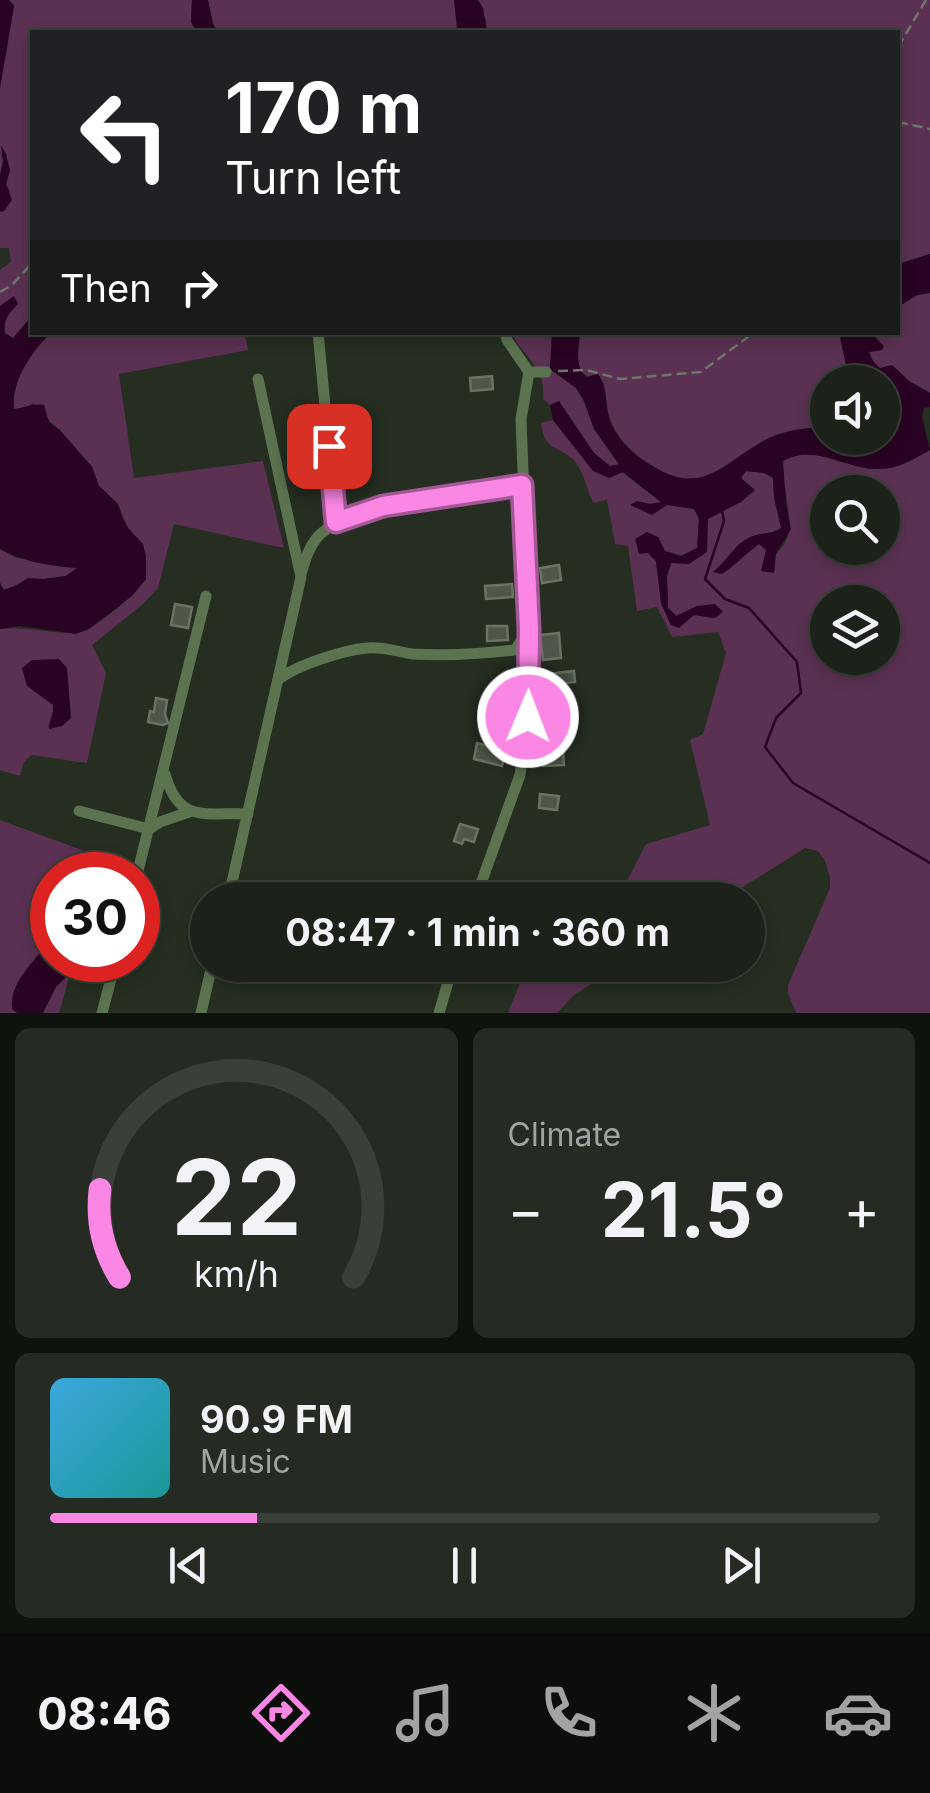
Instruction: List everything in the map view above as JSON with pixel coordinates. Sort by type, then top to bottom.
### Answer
[{"type":"street","points":[[318,335],[336,522]]},
{"type":"street","points":[[481,882],[520,776],[528,717],[529,629],[521,418],[529,372],[506,335]]},
{"type":"street","points":[[529,372],[546,372]]},
{"type":"street","points":[[258,379],[301,577]]},
{"type":"street","points":[[232,882],[301,577],[308,552],[318,536],[336,522],[383,506],[522,485]]},
{"type":"street","points":[[144,852],[206,596]]},
{"type":"street","points":[[279,679],[298,668],[364,648],[384,647],[409,654],[515,650],[529,629]]},
{"type":"street","points":[[164,770],[169,788],[189,812]]},
{"type":"street","points":[[79,811],[149,829],[189,812],[248,814]]},
{"type":"street","points":[[102,1013],[110,982]]},
{"type":"street","points":[[201,1013],[208,982]]},
{"type":"street","points":[[439,1013],[448,982]]},
{"type":"path","points":[[900,43],[926,0]]},
{"type":"path","points":[[900,122],[930,130]]},
{"type":"path","points":[[0,292],[30,266]]},
{"type":"path","points":[[546,372],[586,370],[620,379],[702,372],[748,335]]},
{"type":"shaded area","points":[[0,0],[9,0],[14,6],[0,88]]},
{"type":"shaded area","points":[[9,0],[192,0],[191,22],[196,30],[30,30],[30,318],[13,338],[4,333],[4,323],[14,296],[0,306],[0,270],[11,262],[9,248],[0,248],[0,212],[4,211],[10,191],[6,184],[10,169],[0,151],[0,88],[14,6]]},
{"type":"shaded area","points":[[192,0],[208,0],[217,30],[196,30],[191,22]]},
{"type":"shaded area","points":[[208,0],[454,0],[457,27],[217,30]]},
{"type":"shaded area","points":[[454,0],[478,0],[487,30],[456,30]]},
{"type":"shaded area","points":[[478,0],[930,0],[930,254],[900,263],[900,30],[487,30]]},
{"type":"shaded area","points":[[1,145],[10,170],[6,184],[12,200],[0,212],[3,161]]},
{"type":"shaded area","points":[[930,254],[930,293],[917,295],[900,306],[900,263]]},
{"type":"shaded area","points":[[930,293],[930,393],[909,381],[900,372],[900,365],[877,365],[872,361],[869,352],[882,350],[877,335],[900,335],[900,306],[917,295]]},
{"type":"shaded area","points":[[14,296],[18,304],[5,324],[5,333],[13,338],[30,318],[30,335],[49,335],[24,367],[14,409],[44,405],[49,422],[92,467],[99,486],[118,504],[128,528],[143,544],[146,579],[132,596],[89,629],[76,634],[20,626],[0,629],[0,583],[4,590],[28,578],[66,576],[77,568],[37,563],[0,549],[0,306]]},
{"type":"shaded area","points":[[48,335],[245,335],[248,350],[119,374],[134,478],[263,461],[284,548],[174,524],[158,588],[92,645],[106,673],[87,763],[31,755],[20,776],[0,770],[0,629],[80,631],[112,613],[146,579],[143,544],[128,528],[118,504],[99,486],[92,466],[33,403],[14,409],[16,388],[36,348]]},
{"type":"shaded area","points":[[512,335],[552,335],[550,369],[576,388],[594,429],[619,465],[610,466],[594,453],[559,402],[550,405],[543,399],[538,370]]},
{"type":"shaded area","points":[[552,335],[580,335],[580,367],[586,377],[598,374],[610,419],[625,445],[656,468],[686,478],[711,474],[768,439],[793,430],[810,428],[810,455],[900,455],[900,373],[930,393],[930,407],[924,408],[922,417],[930,450],[884,469],[807,455],[783,461],[791,529],[776,554],[774,573],[761,571],[766,550],[759,544],[722,574],[713,572],[744,541],[781,528],[773,478],[746,471],[741,478],[755,490],[708,519],[707,552],[689,564],[671,563],[667,576],[668,608],[676,616],[697,606],[715,604],[723,612],[715,618],[694,615],[679,628],[671,625],[661,603],[656,561],[648,553],[639,554],[635,539],[647,532],[658,537],[665,551],[681,556],[697,548],[699,519],[694,509],[667,505],[652,515],[630,505],[637,501],[661,502],[623,472],[609,478],[593,471],[553,420],[550,405],[559,401],[594,453],[610,466],[619,464],[594,429],[576,388],[550,369]]},
{"type":"shaded area","points":[[580,335],[839,335],[846,365],[810,365],[810,428],[761,442],[713,475],[695,480],[672,476],[637,456],[614,428],[604,383],[585,375],[578,366]]},
{"type":"shaded area","points":[[839,335],[877,335],[884,346],[869,352],[877,365],[846,365]]},
{"type":"shaded area","points":[[553,420],[609,478],[622,472],[662,503],[631,505],[694,508],[699,519],[697,548],[682,556],[665,551],[658,537],[648,553],[656,561],[661,603],[671,625],[694,615],[715,618],[697,606],[677,616],[668,608],[667,576],[671,563],[707,552],[707,519],[754,491],[740,478],[746,471],[773,478],[781,528],[745,540],[714,571],[722,574],[759,544],[776,554],[785,543],[789,523],[782,461],[818,455],[884,469],[930,450],[930,1013],[796,1013],[788,985],[830,888],[830,877],[818,851],[805,848],[751,882],[626,882],[646,844],[710,825],[690,740],[703,734],[726,653],[718,632],[672,637],[657,607],[637,611],[628,546],[615,544],[607,500],[593,503],[577,464],[550,445],[541,423]]},
{"type":"shaded area","points":[[0,549],[16,558],[78,567],[66,576],[28,578],[4,590],[0,583]]},
{"type":"shaded area","points":[[59,659],[67,668],[71,718],[62,726],[49,729],[53,705],[27,686],[22,668],[32,660]]},
{"type":"shaded area","points":[[0,820],[87,852],[30,852],[30,982],[68,982],[59,1013],[0,1013]]},
{"type":"shaded area","points":[[30,965],[30,982],[61,982],[43,1013],[17,1013],[12,1009],[14,990]]},
{"type":"shaded area","points":[[594,982],[557,1013],[508,1013],[520,983]]},
{"type":"building","points":[[492,376],[493,389],[471,391],[470,378]]},
{"type":"building","points":[[360,468],[360,476],[347,477],[347,470]]},
{"type":"building","points":[[559,565],[561,580],[542,583],[540,568]]},
{"type":"building","points":[[512,584],[513,597],[486,599],[485,586]]},
{"type":"building","points":[[175,604],[192,607],[188,628],[171,625]]},
{"type":"building","points":[[487,626],[507,626],[508,640],[487,641]]},
{"type":"building","points":[[559,633],[561,658],[543,660],[540,635]]},
{"type":"building","points":[[574,671],[575,682],[547,685],[546,674]]},
{"type":"building","points":[[156,698],[167,700],[168,723],[163,725],[148,722]]},
{"type":"building","points":[[487,722],[508,725],[509,740],[486,733]]},
{"type":"building","points":[[477,743],[506,750],[502,766],[474,759]]},
{"type":"building","points":[[563,749],[564,765],[543,766],[542,750]]},
{"type":"building","points":[[540,794],[559,796],[557,810],[539,808]]},
{"type":"building","points":[[460,824],[478,829],[474,842],[454,841]]},
{"type":"waterway","points":[[722,511],[724,521],[705,579],[725,599],[749,608],[797,662],[801,693],[776,718],[765,747],[793,783],[930,863]]},
{"type":"route","points":[[329,446],[336,522],[383,506],[522,485],[529,629],[528,717]]}]
